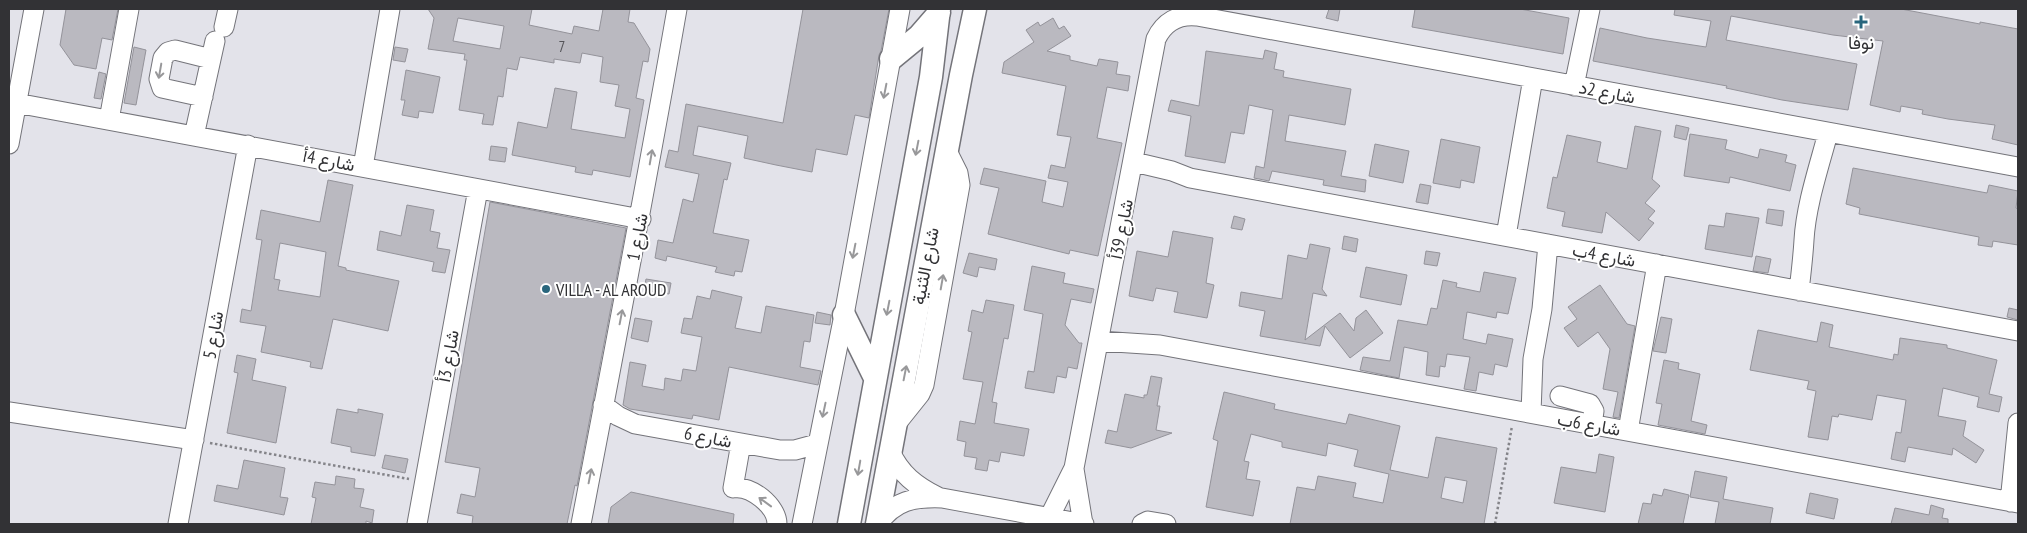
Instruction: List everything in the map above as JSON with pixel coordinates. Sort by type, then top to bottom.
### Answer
[{"type":"main road","points":[[961,76],[967,9]]},
{"type":"main road","name":"شارع الثنية","points":[[877,524],[975,9]]},
{"type":"main road","points":[[891,59],[919,36],[939,11]]},
{"type":"main road","name":"شارع الثنية","points":[[848,524],[930,78],[939,11]]},
{"type":"main road","points":[[844,314],[875,378]]},
{"type":"street","points":[[9,144],[34,9]]},
{"type":"street","points":[[109,120],[129,9]]},
{"type":"street","points":[[364,167],[390,9]]},
{"type":"street","name":"شارع 1","points":[[581,524],[641,219],[677,9]]},
{"type":"street","points":[[802,524],[844,314],[900,9]]},
{"type":"street","points":[[1574,86],[1590,9]]},
{"type":"street","name":"شارع 39أ","points":[[1049,518],[1074,468],[1133,169],[1156,39],[1163,27],[1173,19],[1188,15],[1196,16]]},
{"type":"street","name":"شارع 2د","points":[[1196,16],[2018,167]]},
{"type":"street","points":[[203,97],[162,88],[159,79],[163,58],[168,52],[220,34]]},
{"type":"street","points":[[194,136],[220,34]]},
{"type":"street","points":[[1506,236],[1533,78]]},
{"type":"street","name":"شارع 4أ","points":[[16,103],[641,219]]},
{"type":"street","points":[[1794,290],[1804,256],[1804,240],[1822,132]]},
{"type":"street","name":"شارع 5","points":[[178,524],[248,145]]},
{"type":"street","name":"شارع 4ب","points":[[1133,169],[2018,331]]},
{"type":"street","name":"شارع 3أ","points":[[417,524],[478,188]]},
{"type":"street","points":[[1522,411],[1555,245]]},
{"type":"street","points":[[1628,431],[1657,264]]},
{"type":"street","name":"شارع 6ب","points":[[1100,335],[1522,411],[2009,502]]},
{"type":"street","points":[[1560,396],[1590,404],[1594,411],[1592,424]]},
{"type":"street","name":"شارع 6","points":[[603,405],[618,416],[636,424],[745,444],[780,450],[803,449],[817,444]]},
{"type":"street","points":[[9,412],[194,440]]},
{"type":"street","points":[[2009,502],[2018,423]]},
{"type":"street","name":"شارع 6","points":[[599,430],[636,424]]},
{"type":"street","points":[[745,444],[737,488],[769,504],[776,514],[777,524]]},
{"type":"street","name":"شارع 6","points":[[780,450],[794,457],[812,474]]},
{"type":"street","points":[[890,451],[906,477],[914,484],[942,498]]},
{"type":"street","name":"شارع 39أ","points":[[1074,468],[1083,524]]},
{"type":"street","points":[[877,524],[890,511],[909,500],[919,498],[942,498],[1083,524]]},
{"type":"street","points":[[1142,524],[1151,522],[1166,524]]},
{"type":"path","points":[[1494,524],[1522,411]]},
{"type":"path","points":[[194,440],[425,482]]},
{"type":"building","points":[[66,9],[118,9],[112,40],[102,38],[96,69],[74,65],[60,45]]},
{"type":"building","points":[[428,9],[532,9],[529,25],[572,34],[574,26],[599,31],[603,9],[630,9],[628,22],[634,23],[650,49],[648,62],[643,61],[636,98],[644,100],[630,177],[593,170],[592,175],[575,172],[576,167],[512,155],[518,122],[547,128],[555,88],[577,92],[571,129],[625,138],[630,109],[615,106],[619,85],[600,82],[603,57],[582,53],[580,63],[554,59],[554,63],[520,57],[517,70],[507,68],[503,97],[498,96],[493,125],[482,124],[484,114],[459,110],[467,60],[464,60],[465,54],[428,49],[434,18]],"holes":[[[458,18],[504,26],[500,49],[453,41]]]},
{"type":"building","points":[[803,9],[889,9],[879,55],[869,118],[855,115],[847,155],[816,149],[812,172],[744,158],[748,136],[698,126],[693,155],[731,163],[727,180],[724,179],[713,233],[749,240],[742,272],[735,271],[734,276],[715,272],[717,267],[667,256],[666,261],[655,258],[658,240],[673,243],[683,199],[693,202],[699,174],[665,167],[669,150],[678,152],[686,104],[783,123]]},
{"type":"building","points":[[1329,9],[1340,9],[1338,21],[1326,18]]},
{"type":"building","points":[[1415,9],[1520,9],[1569,18],[1563,54],[1412,27]]},
{"type":"building","points":[[1675,9],[1901,9],[2018,29],[2018,145],[1992,139],[1995,125],[1922,114],[1923,110],[1901,106],[1900,112],[1870,105],[1883,41],[1833,35],[1731,16],[1726,40],[1857,64],[1848,110],[1782,100],[1726,88],[1727,86],[1593,61],[1600,28],[1647,38],[1706,47],[1711,21],[1674,15]]},
{"type":"building","points":[[1053,18],[1059,29],[1064,26],[1071,36],[1047,51],[1070,56],[1070,60],[1097,66],[1099,59],[1118,62],[1116,74],[1130,76],[1128,91],[1107,87],[1097,138],[1122,143],[1098,256],[1070,250],[1069,254],[988,234],[999,188],[980,184],[984,168],[1046,181],[1042,202],[1063,207],[1068,182],[1048,178],[1051,165],[1065,168],[1071,137],[1057,135],[1066,86],[1002,73],[1004,62],[1034,42],[1026,30],[1038,22],[1040,26]]},
{"type":"building","points":[[134,47],[146,50],[136,105],[124,103]]},
{"type":"building","points":[[395,47],[408,49],[405,62],[393,60]]},
{"type":"building","points":[[1265,50],[1277,53],[1274,69],[1284,71],[1283,77],[1351,89],[1345,125],[1289,115],[1285,141],[1346,151],[1341,176],[1366,180],[1365,192],[1323,185],[1324,180],[1272,171],[1269,181],[1254,178],[1256,166],[1264,168],[1273,110],[1249,105],[1244,134],[1231,132],[1225,163],[1185,156],[1191,116],[1168,111],[1171,100],[1199,106],[1206,51],[1263,59]]},
{"type":"building","points":[[406,70],[440,77],[433,113],[419,111],[418,118],[402,115],[405,100],[401,100]]},
{"type":"building","points":[[99,72],[106,74],[101,99],[94,98]]},
{"type":"building","points":[[1676,125],[1689,128],[1686,140],[1674,137]]},
{"type":"building","points":[[1635,126],[1661,131],[1652,179],[1660,186],[1645,203],[1655,211],[1648,219],[1654,223],[1639,241],[1606,212],[1602,233],[1562,226],[1565,212],[1547,208],[1553,177],[1557,178],[1567,135],[1601,142],[1597,162],[1627,169]]},
{"type":"building","points":[[1690,134],[1727,140],[1725,149],[1758,158],[1760,149],[1787,155],[1785,162],[1796,165],[1790,191],[1730,177],[1729,183],[1684,176]]},
{"type":"building","points":[[1441,139],[1480,147],[1474,183],[1461,180],[1460,188],[1433,183]]},
{"type":"building","points":[[1375,144],[1409,151],[1403,183],[1369,176]]},
{"type":"building","points":[[491,146],[507,148],[505,162],[489,160]]},
{"type":"building","points":[[1853,168],[1987,193],[1989,185],[2018,191],[2016,208],[2018,209],[2018,245],[1993,241],[1992,247],[1978,245],[1979,237],[1859,214],[1860,208],[1846,204]]},
{"type":"building","points":[[328,180],[353,185],[338,266],[346,268],[346,270],[399,281],[388,331],[333,319],[322,369],[310,367],[311,362],[261,352],[266,326],[240,322],[242,309],[251,311],[262,240],[256,239],[261,210],[320,222]],"holes":[[[280,243],[326,252],[320,297],[278,290],[280,280],[274,279]]]},
{"type":"building","points":[[1420,184],[1431,186],[1428,204],[1416,202]]},
{"type":"building","name":"VILLA - AL AROUD","points":[[490,202],[626,228],[577,486],[575,485],[567,524],[472,524],[473,516],[457,513],[461,494],[475,497],[480,468],[445,462]]},
{"type":"building","points":[[407,205],[434,210],[430,231],[440,233],[437,248],[450,250],[445,273],[432,271],[434,262],[377,250],[380,231],[401,236]]},
{"type":"building","points":[[1768,209],[1784,211],[1782,226],[1766,223]]},
{"type":"building","points":[[1726,213],[1759,218],[1752,257],[1705,249],[1709,225],[1724,227]]},
{"type":"building","points":[[1234,216],[1245,219],[1242,230],[1231,228]]},
{"type":"building","points":[[1173,231],[1213,238],[1206,283],[1214,285],[1207,318],[1174,312],[1178,292],[1156,288],[1153,301],[1129,296],[1137,251],[1168,257]]},
{"type":"building","points":[[1344,236],[1358,239],[1356,252],[1342,249]]},
{"type":"building","points":[[1310,244],[1330,248],[1322,289],[1327,296],[1313,293],[1305,340],[1340,313],[1354,331],[1356,318],[1366,310],[1383,333],[1350,358],[1325,326],[1320,346],[1260,336],[1265,311],[1239,306],[1241,292],[1282,299],[1288,255],[1307,259]]},
{"type":"building","points":[[1426,251],[1440,253],[1437,266],[1424,264]]},
{"type":"building","points":[[969,253],[997,259],[995,270],[979,267],[977,277],[963,273]]},
{"type":"building","points":[[1756,256],[1771,259],[1768,273],[1753,271]]},
{"type":"building","points":[[1032,266],[1065,273],[1063,283],[1094,289],[1091,303],[1071,299],[1065,325],[1079,343],[1082,343],[1077,369],[1068,367],[1066,378],[1057,376],[1054,393],[1025,388],[1028,371],[1034,372],[1043,314],[1024,310]]},
{"type":"building","points":[[1366,267],[1407,275],[1401,305],[1360,297]]},
{"type":"building","points":[[1484,272],[1516,278],[1508,314],[1497,312],[1496,318],[1467,312],[1463,339],[1486,344],[1488,334],[1513,339],[1507,367],[1495,364],[1493,375],[1479,372],[1476,391],[1464,389],[1470,357],[1447,354],[1445,367],[1440,366],[1439,377],[1426,375],[1428,352],[1404,347],[1399,378],[1360,370],[1363,357],[1390,361],[1398,320],[1427,325],[1431,308],[1437,309],[1443,280],[1457,283],[1456,287],[1480,292]]},
{"type":"building","points":[[646,279],[671,283],[669,294],[644,290]]},
{"type":"building","points":[[1600,285],[1627,324],[1635,326],[1619,418],[1613,417],[1618,392],[1603,389],[1610,349],[1598,332],[1578,347],[1564,328],[1577,319],[1568,307]]},
{"type":"building","points":[[712,290],[742,297],[735,328],[761,333],[766,306],[814,315],[810,342],[804,341],[800,367],[821,371],[818,385],[729,367],[719,420],[693,415],[692,419],[630,409],[623,405],[630,362],[646,365],[642,386],[664,390],[665,378],[681,381],[683,369],[696,371],[702,337],[681,333],[684,318],[692,319],[697,296],[710,299]]},
{"type":"building","points":[[986,300],[1014,305],[1008,339],[1004,338],[992,402],[997,403],[994,423],[1029,429],[1024,456],[1001,452],[999,462],[989,460],[987,471],[975,469],[977,458],[964,456],[966,442],[957,440],[960,421],[975,424],[983,382],[963,379],[972,332],[968,331],[972,310],[983,313]]},
{"type":"building","points":[[2009,308],[2018,310],[2018,320],[2007,317]]},
{"type":"building","points":[[817,312],[831,315],[830,325],[815,323]]},
{"type":"building","points":[[1661,317],[1672,319],[1666,353],[1653,351]]},
{"type":"building","points":[[635,318],[652,321],[648,342],[631,338]]},
{"type":"building","points":[[1821,322],[1833,325],[1829,347],[1893,360],[1894,354],[1898,355],[1900,338],[1947,345],[1947,348],[1997,360],[1989,394],[2002,397],[1999,412],[1977,407],[1979,397],[1943,388],[1938,416],[1966,421],[1963,436],[1984,450],[1976,463],[1953,448],[1952,455],[1908,447],[1905,462],[1891,459],[1896,432],[1901,433],[1906,400],[1877,395],[1872,420],[1839,414],[1838,417],[1832,416],[1828,440],[1808,437],[1816,391],[1807,389],[1809,381],[1750,370],[1758,330],[1817,342]]},
{"type":"building","points":[[237,355],[256,359],[252,380],[286,387],[276,443],[227,433],[238,373],[234,372]]},
{"type":"building","points":[[1664,360],[1679,363],[1678,369],[1700,374],[1691,421],[1707,425],[1705,434],[1658,425],[1662,404],[1656,403]]},
{"type":"building","points":[[1151,376],[1162,378],[1157,406],[1160,406],[1156,430],[1172,433],[1131,448],[1105,443],[1108,430],[1117,432],[1125,394],[1144,398],[1144,395],[1147,395]]},
{"type":"building","points":[[1224,392],[1275,404],[1274,409],[1346,424],[1349,414],[1400,426],[1390,470],[1428,478],[1436,437],[1497,448],[1484,524],[1290,524],[1297,487],[1315,490],[1318,476],[1356,483],[1353,497],[1383,503],[1389,474],[1354,466],[1358,450],[1328,443],[1326,456],[1282,447],[1282,442],[1251,434],[1244,461],[1249,462],[1246,479],[1260,481],[1253,516],[1206,507],[1218,441],[1213,439]],"holes":[[[1445,477],[1467,481],[1463,503],[1441,498]]]},
{"type":"building","points":[[337,409],[358,413],[358,409],[383,414],[375,456],[351,452],[351,447],[331,443]]},
{"type":"building","points":[[1599,454],[1614,457],[1605,512],[1554,503],[1561,467],[1596,473]]},
{"type":"building","points":[[385,455],[408,459],[405,473],[382,468]]},
{"type":"building","points":[[244,460],[285,468],[280,497],[288,498],[284,515],[214,501],[217,485],[238,489]]},
{"type":"building","points":[[1695,471],[1727,477],[1723,499],[1773,508],[1770,524],[1715,524],[1719,502],[1690,497]]},
{"type":"building","points":[[336,476],[355,479],[354,488],[364,489],[360,507],[374,510],[372,523],[366,521],[366,524],[311,524],[316,498],[312,497],[315,482],[335,485]]},
{"type":"building","points":[[1664,489],[1689,495],[1683,524],[1638,524],[1643,503],[1651,504],[1653,494],[1662,496]]},
{"type":"building","points":[[631,492],[734,514],[733,524],[608,524],[611,507]]},
{"type":"building","points":[[1810,493],[1838,499],[1834,519],[1806,513]]},
{"type":"building","points":[[1931,505],[1944,509],[1942,518],[1948,519],[1948,524],[1891,524],[1895,508],[1929,515]]},
{"type":"place","name":"نوفا","points":[[1861,22]]},
{"type":"place","name":"VILLA - AL AROUD","points":[[546,289]]}]
